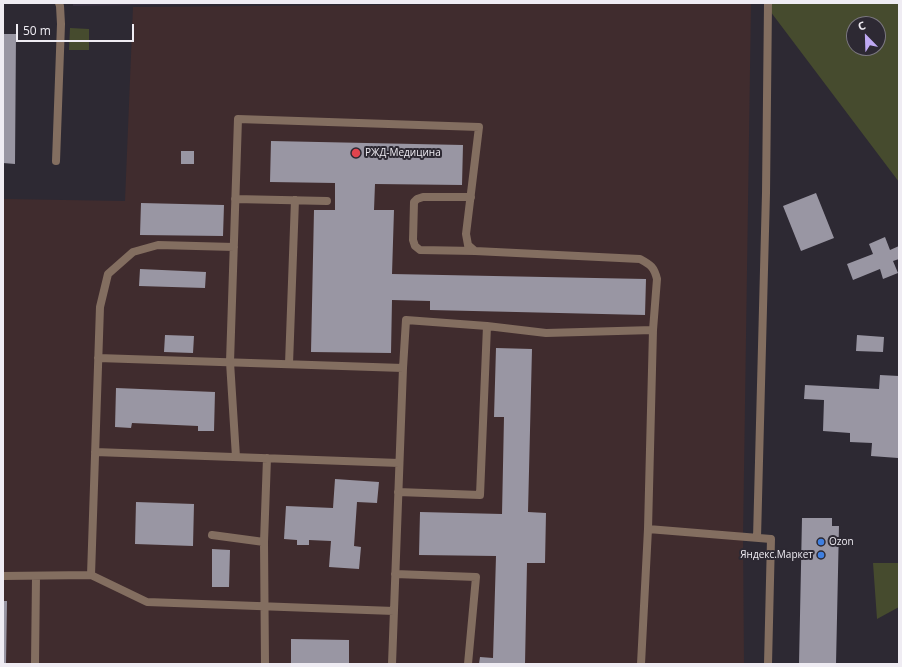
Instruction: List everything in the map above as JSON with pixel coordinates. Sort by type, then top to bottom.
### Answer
[{"type":"lane","points":[[56,161],[61,24],[59,3]]},
{"type":"lane","points":[[757,538],[766,194],[768,3]]},
{"type":"lane","points":[[236,457],[230,362],[238,119],[479,127],[466,234],[468,245],[475,251]]},
{"type":"lane","points":[[471,197],[423,197],[417,199],[414,202],[413,240],[415,246],[420,250],[475,251],[640,259],[650,264],[655,271],[657,279],[653,330],[648,529],[641,664]]},
{"type":"lane","points":[[235,199],[327,201]]},
{"type":"lane","points":[[289,364],[295,200]]},
{"type":"lane","points":[[91,575],[100,307],[108,274],[133,252],[158,245],[234,247]]},
{"type":"lane","points":[[392,664],[406,320],[487,326],[546,333],[653,330]]},
{"type":"lane","points":[[398,492],[480,495],[487,326]]},
{"type":"lane","points":[[98,358],[403,368]]},
{"type":"lane","points":[[95,452],[400,463]]},
{"type":"lane","points":[[265,664],[264,542],[267,458]]},
{"type":"lane","points":[[648,529],[771,539],[768,664]]},
{"type":"lane","points":[[212,535],[264,542]]},
{"type":"lane","points":[[395,574],[476,577],[468,664]]},
{"type":"lane","points":[[3,576],[36,577],[91,575],[147,602],[394,611]]},
{"type":"lane","points":[[35,664],[36,577]]},
{"type":"shaded area","points":[[73,3],[281,3],[73,6]]},
{"type":"shaded area","points":[[751,3],[743,537],[744,664],[3,664],[3,199],[125,201],[133,7]]},
{"type":"green space","points":[[764,3],[899,3],[899,182]]},
{"type":"green space","points":[[70,28],[89,29],[89,50],[69,50]]},
{"type":"green space","points":[[873,563],[899,563],[899,607],[877,619]]},
{"type":"building","points":[[3,34],[16,34],[15,164],[3,163]]},
{"type":"building","points":[[271,141],[463,145],[462,185],[375,184],[374,210],[394,210],[392,274],[646,279],[645,315],[430,310],[430,301],[392,300],[391,353],[311,352],[314,210],[335,210],[335,183],[270,182]]},
{"type":"building","points":[[181,151],[194,151],[194,164],[181,164]]},
{"type":"building","points":[[816,193],[834,238],[801,251],[783,206]]},
{"type":"building","points":[[141,203],[224,205],[223,236],[140,235]]},
{"type":"building","points":[[885,237],[890,250],[899,246],[899,259],[893,261],[898,273],[883,279],[880,269],[853,280],[847,264],[873,254],[869,244]]},
{"type":"building","points":[[140,269],[206,272],[205,288],[139,286]]},
{"type":"building","points":[[165,335],[194,336],[193,353],[164,352]]},
{"type":"building","points":[[857,335],[884,337],[883,352],[856,351]]},
{"type":"building","points":[[496,348],[532,349],[528,512],[546,513],[545,563],[527,563],[525,664],[479,664],[480,657],[493,658],[496,556],[419,555],[420,512],[502,514],[504,417],[494,417]]},
{"type":"building","points":[[880,375],[899,376],[898,458],[871,456],[872,443],[850,442],[850,433],[823,431],[824,400],[804,399],[805,385],[879,389]]},
{"type":"building","points":[[116,388],[215,392],[214,431],[198,431],[198,426],[132,423],[131,428],[115,427]]},
{"type":"building","points":[[335,479],[379,482],[377,503],[357,502],[354,546],[361,547],[359,569],[329,567],[331,541],[309,540],[309,545],[297,545],[297,540],[284,539],[286,506],[333,508]]},
{"type":"building","points":[[136,502],[194,504],[193,546],[135,544]]},
{"type":"building","points":[[802,518],[832,518],[832,526],[839,526],[836,664],[799,664]]},
{"type":"building","points":[[212,549],[230,550],[229,587],[212,587]]},
{"type":"building","points":[[3,601],[7,601],[6,664],[3,664]]},
{"type":"building","points":[[291,639],[349,640],[349,664],[291,664]]},
{"type":"place","name":"РЖД-Медицина","points":[[356,153]]},
{"type":"place","name":"Ozon","points":[[821,542]]},
{"type":"place","name":"Яндекс.Маркет","points":[[821,555]]}]
